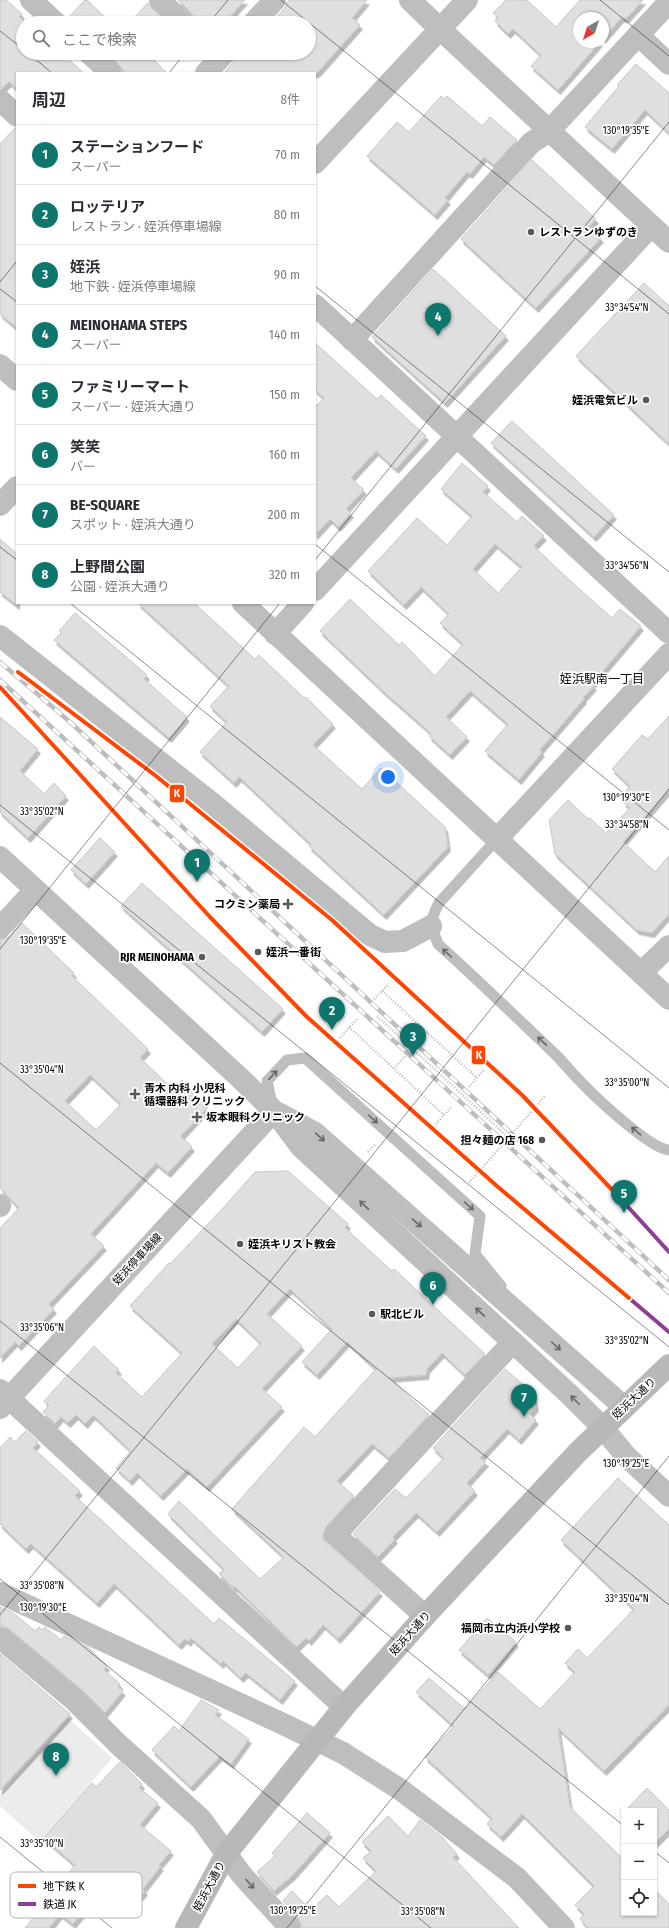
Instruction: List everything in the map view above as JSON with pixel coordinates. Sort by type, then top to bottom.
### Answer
[{"type":"main road","name":"姪浜大通り","points":[[186,1928],[226,1854],[344,1707],[425,1616],[603,1428],[669,1365]]},
{"type":"street","points":[[31,0],[48,16]]},
{"type":"street","points":[[160,0],[176,16]]},
{"type":"street","points":[[260,16],[275,0]]},
{"type":"street","points":[[410,0],[669,242]]},
{"type":"street","points":[[316,163],[467,0]]},
{"type":"street","points":[[352,340],[531,142],[550,131],[669,2]]},
{"type":"street","points":[[638,35],[669,64]]},
{"type":"street","points":[[97,60],[110,72]]},
{"type":"street","points":[[316,589],[651,226]]},
{"type":"street","points":[[316,306],[669,633]]},
{"type":"street","points":[[0,364],[16,379]]},
{"type":"street","points":[[0,505],[16,488]]},
{"type":"street","points":[[244,604],[669,999]]},
{"type":"street","points":[[275,634],[302,604]]},
{"type":"street","points":[[0,636],[213,804],[370,935],[385,942],[403,941],[431,926]]},
{"type":"street","points":[[497,839],[669,654]]},
{"type":"street","points":[[0,857],[274,1111],[301,1147],[513,1342],[603,1428],[626,1456],[669,1496]]},
{"type":"street","points":[[0,928],[35,890]]},
{"type":"street","points":[[641,974],[669,946]]},
{"type":"street","points":[[274,1111],[315,1133],[624,1407]]},
{"type":"street","name":"姪浜停車場線","points":[[3,1399],[274,1111]]},
{"type":"street","points":[[425,1616],[335,1536],[513,1342]]},
{"type":"street","points":[[3,1399],[344,1707]]},
{"type":"street","points":[[0,1593],[317,1739],[401,1790],[517,1878],[564,1928]]},
{"type":"street","points":[[0,1638],[73,1699],[118,1744],[201,1819],[241,1874],[290,1928]]},
{"type":"lane","points":[[497,839],[439,903],[433,914],[431,926],[438,944],[558,1057],[580,1081],[641,1135],[662,1150],[669,1150]]},
{"type":"lane","points":[[274,1111],[267,1081],[287,1060],[305,1058],[480,1216],[475,1254],[531,1324]]},
{"type":"path","points":[[374,999],[389,984]]},
{"type":"path","points":[[382,991],[477,1078]]},
{"type":"path","points":[[377,1016],[509,1138]]},
{"type":"path","points":[[340,1038],[358,1018]]},
{"type":"path","points":[[349,1027],[444,1115]]},
{"type":"path","points":[[394,1068],[428,1032]]},
{"type":"path","points":[[469,1087],[484,1070]]},
{"type":"path","points":[[469,1183],[545,1096]]},
{"type":"path","points":[[436,1124],[452,1106]]},
{"type":"path","points":[[367,1153],[388,1132]]},
{"type":"shaded area","points":[[68,1718],[112,1758],[41,1843],[0,1806],[0,1795]]},
{"type":"building","points":[[0,0],[6,0],[22,14],[20,16],[16,16],[16,60],[69,60],[83,72],[16,72],[16,88],[9,82],[3,88],[0,88]]},
{"type":"building","points":[[85,0],[87,0],[104,16],[70,16]]},
{"type":"building","points":[[178,0],[245,0],[230,16],[193,16]]},
{"type":"building","points":[[289,0],[367,0],[352,18],[360,25],[317,73],[225,72],[235,60],[316,60],[316,16],[277,16],[284,9]]},
{"type":"building","points":[[506,0],[527,0],[556,27],[580,0],[643,0],[627,18],[621,18],[609,32],[609,12],[573,12],[573,48],[595,48],[558,90],[531,66],[541,55],[513,29],[508,34],[495,21],[498,17],[493,13]]},
{"type":"building","points":[[148,3],[159,16],[136,16]]},
{"type":"building","points":[[114,60],[154,60],[166,72],[125,72]]},
{"type":"building","points":[[636,64],[669,93],[669,133],[645,110],[612,149],[585,127],[619,86],[617,85]]},
{"type":"building","points":[[441,96],[445,99],[447,96],[482,126],[490,117],[517,140],[494,165],[484,157],[470,174],[467,172],[445,198],[448,200],[435,215],[367,156],[397,122],[409,132]]},
{"type":"building","points":[[16,128],[16,327],[0,314],[0,144]]},
{"type":"building","name":"レストランゆずのき","points":[[532,160],[596,219],[589,227],[601,238],[536,308],[461,239]]},
{"type":"building","points":[[433,269],[506,336],[445,403],[372,337]]},
{"type":"building","name":"姪浜電気ビル","points":[[644,283],[669,306],[669,444],[576,356]]},
{"type":"building","points":[[316,344],[377,399],[381,395],[426,436],[396,469],[376,451],[351,478],[364,490],[346,509],[351,513],[338,527],[330,519],[316,534],[316,406],[324,398],[316,391]]},
{"type":"building","points":[[512,421],[614,515],[594,537],[491,443]]},
{"type":"building","points":[[462,463],[488,486],[483,492],[517,522],[522,516],[544,536],[534,546],[566,577],[612,618],[620,609],[641,626],[592,684],[594,686],[540,750],[542,752],[519,780],[485,751],[508,724],[470,691],[446,717],[467,737],[450,755],[429,736],[431,733],[383,691],[320,631],[350,599],[399,645],[402,642],[435,676],[463,644],[440,623],[449,614],[421,587],[404,605],[368,571],[417,518],[447,545],[472,516],[441,489]],"holes":[[[495,544],[522,567],[498,593],[473,569]]]},
{"type":"building","points":[[0,539],[16,553],[17,605],[0,592]]},
{"type":"building","points":[[139,604],[195,604],[255,659],[259,655],[304,698],[306,697],[333,724],[313,745],[362,789],[381,768],[445,827],[448,847],[384,915],[309,846],[311,844],[239,777],[234,783],[200,752],[227,722],[210,706],[229,686]]},
{"type":"building","points":[[75,613],[147,675],[144,679],[187,717],[169,738],[54,640],[61,633],[59,631]]},
{"type":"building","points":[[669,716],[669,789],[623,842],[655,872],[669,856],[669,914],[652,933],[637,930],[555,854],[549,820],[568,800],[588,819],[590,818],[606,833],[630,808],[623,802],[627,798],[623,794],[630,786],[612,769],[642,735],[648,739]]},
{"type":"building","points":[[0,717],[38,749],[20,771],[44,794],[54,783],[66,796],[28,838],[0,812]]},
{"type":"building","points":[[100,838],[115,852],[86,884],[71,870]]},
{"type":"building","name":"RJR MEINOHAMA","points":[[142,883],[283,1009],[262,1032],[121,906]]},
{"type":"building","points":[[22,923],[74,973],[72,976],[148,1049],[140,1058],[173,1089],[182,1080],[205,1103],[203,1105],[206,1109],[181,1136],[192,1147],[168,1173],[156,1163],[91,1234],[104,1246],[49,1304],[54,1309],[19,1346],[15,1342],[0,1358],[0,1228],[19,1208],[0,1188],[0,940],[9,937]],"holes":[[[90,1075],[121,1104],[96,1130],[65,1101]]]},
{"type":"building","points":[[288,1171],[348,1224],[345,1228],[392,1271],[394,1269],[485,1354],[465,1375],[442,1353],[427,1369],[426,1375],[389,1378],[429,1415],[389,1458],[372,1444],[337,1481],[354,1496],[326,1527],[323,1533],[323,1539],[327,1544],[380,1592],[338,1639],[323,1625],[309,1641],[306,1638],[297,1647],[235,1587],[234,1588],[219,1574],[224,1569],[168,1514],[179,1501],[260,1579],[284,1557],[232,1509],[304,1427],[315,1437],[376,1369],[347,1342],[317,1375],[302,1362],[332,1329],[290,1289],[267,1314],[302,1346],[262,1389],[282,1407],[207,1487],[187,1469],[161,1496],[137,1473],[130,1481],[116,1468],[131,1451],[93,1415],[85,1424],[76,1415],[68,1423],[61,1417],[55,1424],[43,1412],[49,1406],[44,1401],[94,1346],[119,1370],[116,1373],[142,1397],[182,1353],[130,1306],[169,1263],[170,1264],[224,1207],[255,1172]],"holes":[[[236,1319],[261,1343],[238,1368],[212,1344]]]},
{"type":"building","points":[[505,1369],[533,1393],[536,1407],[530,1414],[536,1420],[519,1440],[507,1429],[480,1458],[486,1462],[467,1483],[475,1491],[437,1532],[416,1513],[393,1537],[395,1539],[378,1557],[353,1534],[395,1489],[406,1498],[444,1458],[433,1448]]},
{"type":"building","points":[[26,1431],[38,1442],[33,1448],[80,1491],[75,1496],[214,1624],[219,1618],[295,1681],[280,1700],[246,1673],[241,1678],[223,1661],[221,1664],[191,1638],[188,1642],[185,1639],[179,1645],[114,1584],[97,1603],[31,1544],[26,1549],[0,1524],[0,1448],[10,1437],[15,1442]]},
{"type":"building","points":[[618,1478],[669,1525],[669,1705],[604,1771],[558,1728],[570,1807],[621,1857],[621,1916],[657,1916],[657,1892],[669,1904],[669,1928],[588,1928],[580,1919],[584,1914],[575,1905],[594,1886],[522,1814],[501,1837],[487,1824],[492,1818],[425,1757],[454,1726],[416,1692],[429,1678],[465,1709],[498,1672],[540,1709],[575,1672],[565,1663],[578,1649],[587,1658],[634,1609],[561,1540]]},
{"type":"building","points":[[0,1607],[12,1612],[35,1631],[39,1627],[42,1630],[45,1627],[61,1640],[64,1636],[88,1647],[107,1666],[104,1670],[120,1684],[118,1687],[123,1691],[105,1713],[81,1689],[8,1628],[0,1626]]},
{"type":"building","points":[[487,1618],[516,1642],[488,1675],[459,1650]]},
{"type":"building","points":[[0,1654],[70,1714],[0,1790]]},
{"type":"building","points":[[201,1700],[219,1710],[215,1715],[249,1739],[231,1764],[220,1756],[191,1787],[152,1750],[174,1726],[179,1731]]},
{"type":"building","points":[[120,1762],[142,1784],[139,1788],[158,1803],[140,1825],[171,1851],[159,1865],[161,1866],[143,1889],[145,1891],[142,1894],[142,1872],[69,1872],[75,1865],[44,1838],[92,1783],[96,1787]]},
{"type":"building","points":[[647,1788],[669,1810],[669,1829],[657,1841],[657,1808],[628,1808]]},
{"type":"building","points":[[307,1813],[330,1833],[293,1875],[274,1891],[257,1872],[275,1856],[272,1853]]},
{"type":"building","points":[[388,1816],[408,1836],[420,1820],[443,1838],[457,1854],[453,1857],[519,1928],[302,1928],[299,1920],[283,1901],[292,1891],[311,1910],[327,1895],[339,1907],[376,1871],[363,1858],[371,1851],[362,1842]]},
{"type":"building","points":[[33,1918],[57,1918],[49,1928],[25,1928]]},
{"type":"building","points":[[65,1918],[78,1918],[73,1924]]},
{"type":"railway","points":[[0,662],[70,722],[669,1280]]},
{"type":"railway","points":[[0,680],[669,1293]]},
{"type":"metro line","name":"K","points":[[18,672],[156,776],[332,920],[522,1095],[619,1197]]},
{"type":"metro line","name":"K","points":[[0,687],[210,917],[306,1016],[498,1187],[629,1298]]},
{"type":"rail line","name":"JK","points":[[619,1197],[669,1252]]},
{"type":"rail line","name":"JK","points":[[629,1298],[669,1332]]},
{"type":"place","name":"レストランゆずのき","points":[[531,232]]},
{"type":"place","name":"MEINOHAMA STEPS","points":[[438,336]]},
{"type":"place","name":"姪浜電気ビル","points":[[646,400]]},
{"type":"place","name":"ステーションフード","points":[[197,882]]},
{"type":"place","name":"コクミン薬局","points":[[288,904]]},
{"type":"place","name":"姪浜一番街","points":[[258,952]]},
{"type":"place","name":"RJR MEINOHAMA","points":[[202,957]]},
{"type":"place","name":"ロッテリア","points":[[332,1030]]},
{"type":"place","name":"姪浜","points":[[413,1056]]},
{"type":"place","name":"青木 内科 小児科 循環器科 クリニック","points":[[135,1094]]},
{"type":"place","name":"坂本眼科クリニック","points":[[197,1117]]},
{"type":"place","name":"担々麺の店 168","points":[[542,1140]]},
{"type":"place","name":"ファミリーマート","points":[[624,1213]]},
{"type":"place","name":"姪浜キリスト教会","points":[[240,1244]]},
{"type":"place","name":"笑笑","points":[[433,1305]]},
{"type":"place","name":"駅北ビル","points":[[372,1314]]},
{"type":"place","name":"BE-SQUARE","points":[[524,1417]]},
{"type":"place","name":"福岡市立内浜小学校","points":[[568,1628]]},
{"type":"place","name":"上野間公園","points":[[56,1776]]},
{"type":"district","name":"姪浜駅南一丁目","points":[[602,679]]}]
